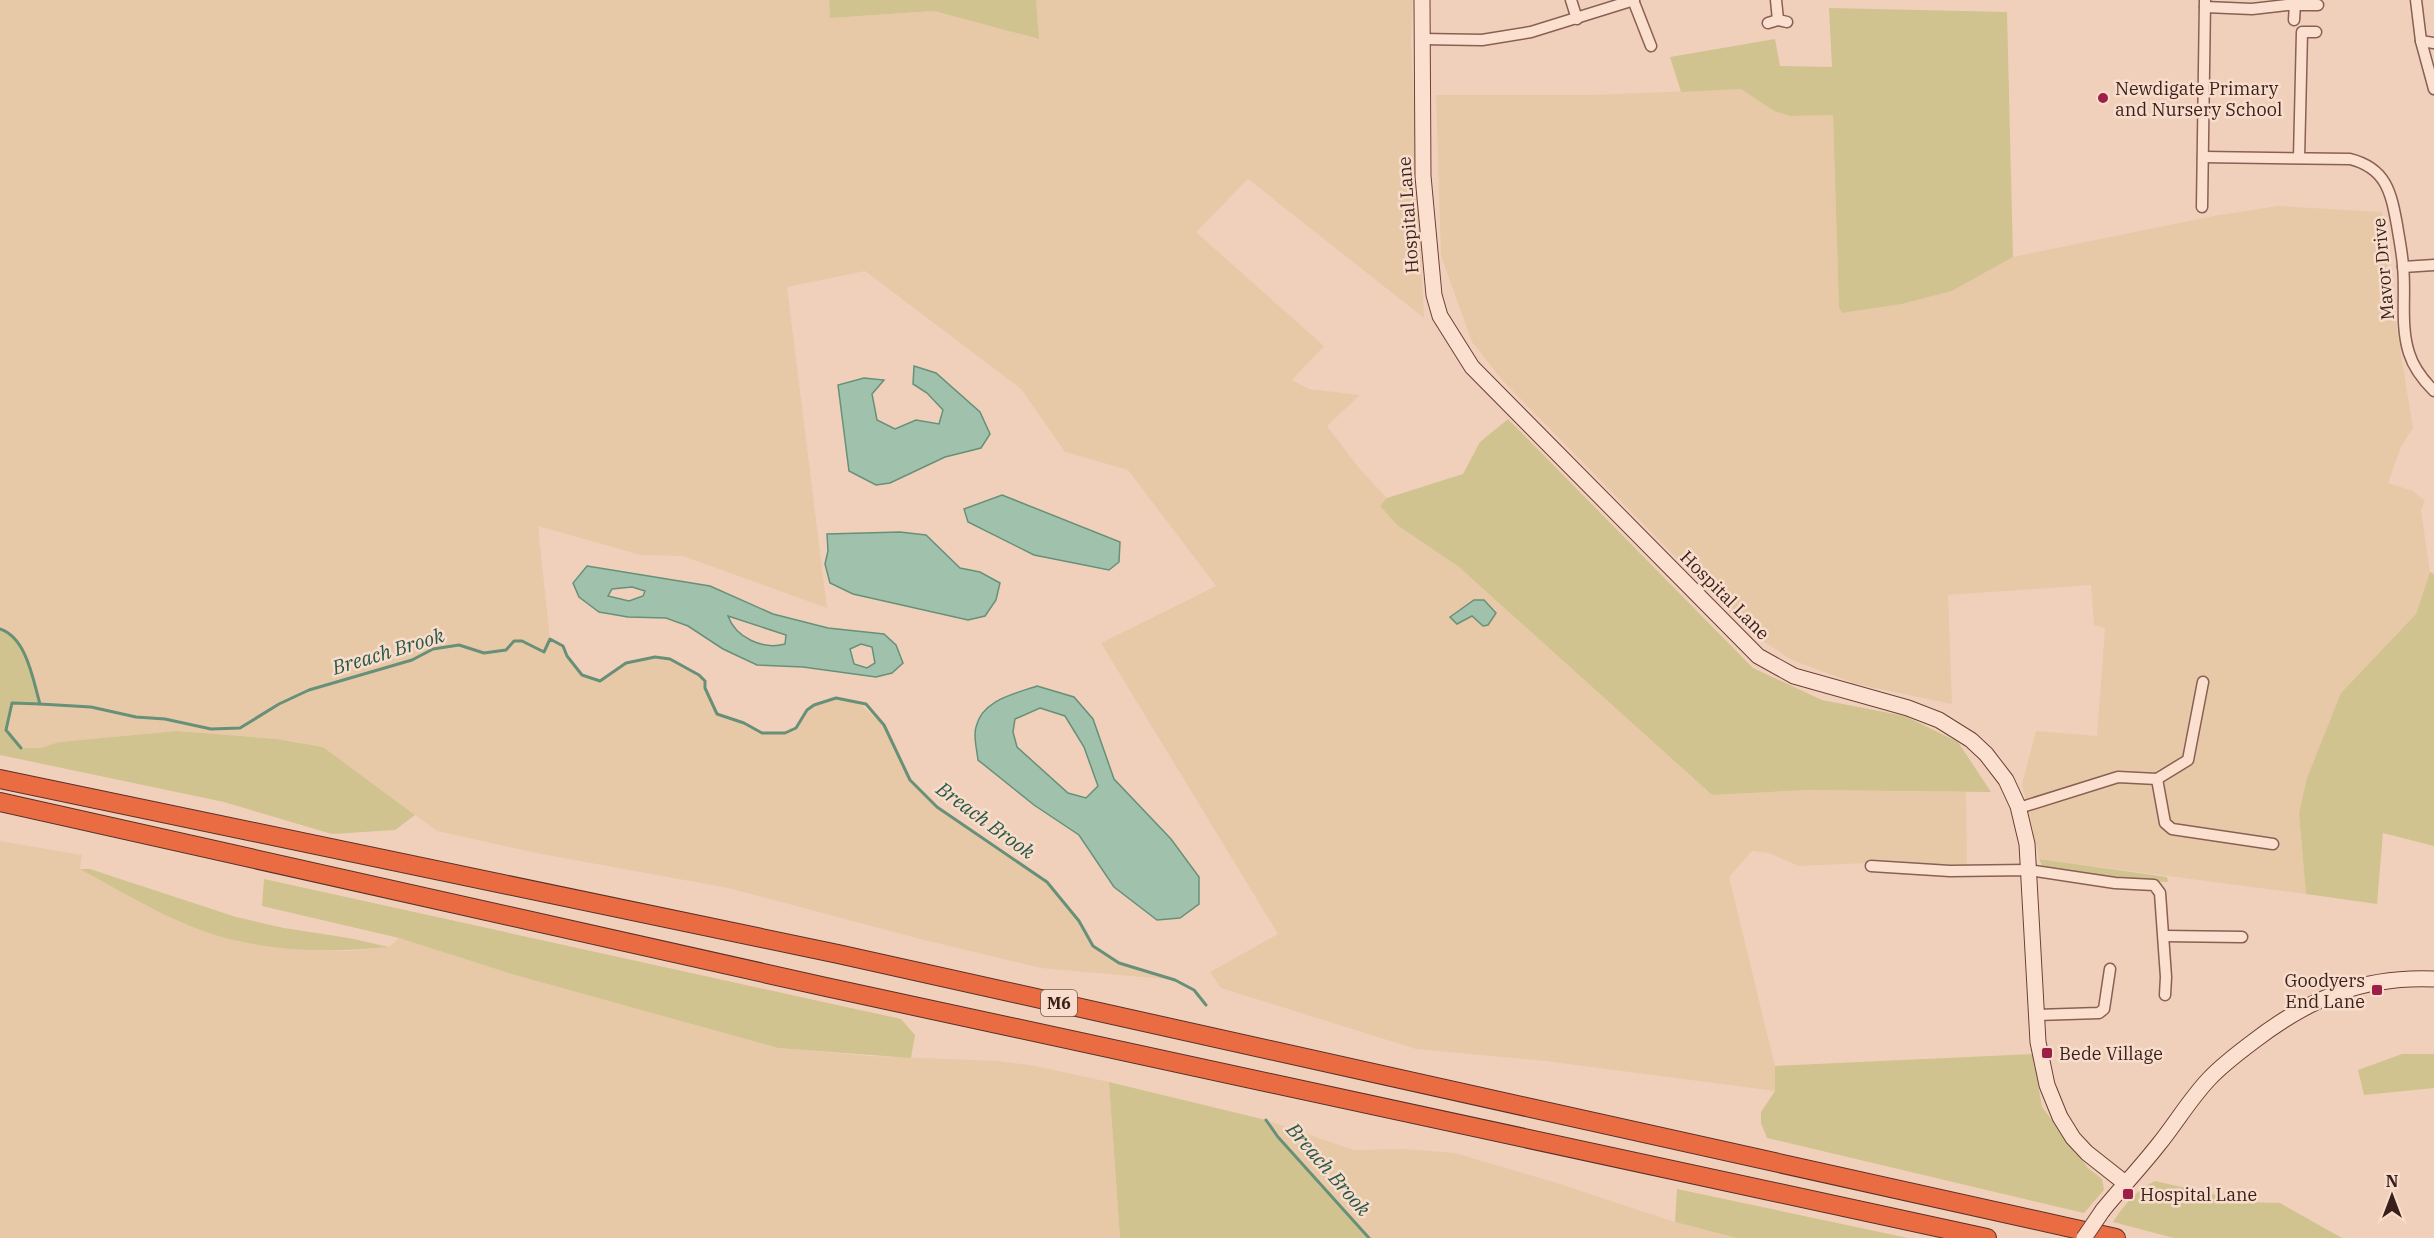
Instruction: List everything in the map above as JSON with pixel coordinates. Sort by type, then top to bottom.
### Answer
[{"type":"highway","name":"M6","points":[[0,779],[838,954],[2116,1238]]},
{"type":"highway","name":"M6","points":[[0,802],[826,987],[1987,1238]]},
{"type":"street","name":"Hospital Lane","points":[[1422,0],[1423,176],[1434,296],[1440,316],[1472,368],[1758,656],[1794,676],[1908,708],[1956,729],[1971,740],[1998,768],[2013,792],[2027,844],[2041,1063],[2052,1102],[2073,1138],[2087,1153],[2125,1183]]},
{"type":"street","points":[[1571,0],[1577,19]]},
{"type":"street","points":[[1421,39],[1482,40],[1531,32],[1633,0],[1651,46]]},
{"type":"street","points":[[1776,0],[1778,22]]},
{"type":"street","points":[[2416,0],[2421,41],[2434,88]]},
{"type":"street","points":[[2202,207],[2205,3],[2252,9],[2318,4]]},
{"type":"street","points":[[2294,20],[2295,4]]},
{"type":"street","points":[[2299,158],[2302,32],[2316,32]]},
{"type":"street","points":[[2421,41],[2434,43]]},
{"type":"street","name":"Mavor Drive","points":[[2203,157],[2350,159],[2362,162],[2375,170],[2384,180],[2390,193],[2403,267],[2403,313],[2408,351],[2415,368],[2434,392]]},
{"type":"street","points":[[2403,267],[2434,265]]},
{"type":"street","points":[[2019,808],[2118,777],[2157,779],[2188,759],[2204,682]]},
{"type":"street","points":[[2157,779],[2165,823],[2172,829],[2273,844]]},
{"type":"street","points":[[1871,866],[1950,871],[2029,870],[2115,883],[2154,885],[2160,893],[2164,936],[2165,995]]},
{"type":"street","points":[[2164,936],[2242,937]]},
{"type":"street","points":[[2037,1015],[2099,1013],[2104,1009],[2110,969]]},
{"type":"street","points":[[2084,1238],[2103,1210],[2159,1144],[2210,1078],[2234,1056],[2292,1014],[2320,999],[2353,987],[2385,980],[2434,979]]},
{"type":"shaded area","points":[[0,0],[829,0],[831,18],[934,11],[1038,39],[1036,0],[1413,0],[1411,41],[1424,318],[1248,179],[1196,232],[1324,346],[1292,380],[1309,389],[1360,395],[1327,426],[1359,468],[1387,498],[1380,506],[1397,525],[1459,567],[1712,795],[1807,790],[1966,792],[1967,865],[1868,863],[1799,866],[1769,853],[1752,851],[1729,877],[1775,1066],[1775,1091],[1545,1061],[1416,1049],[1221,988],[1210,972],[1278,934],[1101,643],[1216,586],[1128,470],[1065,452],[1021,389],[865,271],[787,287],[827,608],[683,556],[641,555],[538,526],[550,639],[563,646],[567,656],[582,675],[600,681],[612,675],[626,663],[648,659],[670,659],[699,675],[705,681],[705,688],[717,714],[744,723],[762,733],[785,733],[796,728],[807,710],[814,705],[836,698],[859,703],[884,725],[910,780],[937,807],[1047,882],[1079,921],[1093,946],[1119,963],[1175,980],[1041,968],[924,940],[728,888],[536,853],[437,831],[323,747],[277,739],[177,731],[60,742],[41,748],[21,748],[6,730],[12,703],[40,703],[28,665],[15,637],[0,629]]},
{"type":"shaded area","points":[[829,0],[1036,0],[1039,39],[934,11],[830,18]]},
{"type":"shaded area","points":[[1829,8],[2007,12],[2013,257],[1952,291],[1902,304],[1842,313],[1839,308],[1833,115],[1790,116],[1774,111],[1741,89],[1681,92],[1670,57],[1775,39],[1780,66],[1832,67]]},
{"type":"shaded area","points":[[1741,89],[1774,111],[1789,116],[1833,115],[1839,308],[1842,313],[1902,304],[1952,291],[2013,257],[2213,216],[2278,206],[2382,212],[2390,286],[2413,428],[2401,447],[2388,483],[2413,491],[2425,501],[2421,510],[2430,572],[2416,614],[2341,693],[2299,814],[2306,894],[2039,859],[2022,784],[2036,731],[2097,736],[2105,628],[2094,625],[2091,585],[1948,595],[1952,704],[1856,684],[1792,660],[1750,633],[1502,380],[1472,342],[1441,256],[1436,95],[1591,95]]},
{"type":"shaded area","points":[[914,366],[936,373],[980,412],[990,434],[981,448],[945,457],[890,483],[876,485],[849,471],[838,385],[864,378],[884,380],[872,394],[877,420],[895,429],[916,420],[939,424],[943,410],[927,393],[913,384]]},
{"type":"shaded area","points":[[1508,419],[1753,668],[1822,700],[1905,716],[1958,742],[1991,792],[1807,790],[1712,795],[1459,567],[1397,525],[1380,506],[1387,498],[1463,474],[1480,442]]},
{"type":"shaded area","points":[[1002,495],[1120,542],[1119,562],[1109,570],[1034,555],[968,522],[964,509]]},
{"type":"shaded area","points":[[900,532],[926,535],[960,568],[980,572],[1000,583],[996,600],[985,616],[968,620],[853,594],[830,583],[825,564],[828,551],[827,534]]},
{"type":"shaded area","points":[[587,566],[710,586],[773,614],[828,628],[884,634],[896,645],[903,663],[892,673],[876,677],[803,667],[757,665],[723,649],[688,626],[666,618],[628,617],[599,612],[579,597],[573,583]],"holes":[[[632,587],[645,591],[643,596],[629,601],[608,596],[612,589]],[[728,616],[786,635],[785,644],[759,644],[744,636],[732,624]],[[861,644],[872,647],[875,663],[867,668],[854,664],[850,649]]]},
{"type":"shaded area","points":[[2430,572],[2434,574],[2434,846],[2383,833],[2377,904],[2306,894],[2299,814],[2307,778],[2341,693],[2416,614]]},
{"type":"shaded area","points":[[1474,600],[1484,600],[1496,613],[1488,625],[1483,626],[1472,616],[1457,624],[1450,617]]},
{"type":"shaded area","points":[[0,629],[15,640],[21,650],[40,704],[12,703],[6,730],[21,748],[41,748],[59,742],[177,731],[277,739],[323,747],[415,815],[395,830],[332,834],[224,802],[0,755]]},
{"type":"shaded area","points":[[1037,686],[1074,697],[1093,719],[1114,779],[1171,839],[1199,877],[1199,904],[1180,918],[1157,920],[1114,887],[1079,835],[1034,805],[978,760],[976,727],[985,710],[1000,699]],"holes":[[[1040,708],[1065,716],[1084,747],[1098,786],[1086,798],[1068,793],[1017,747],[1013,732],[1015,719]]]},
{"type":"shaded area","points":[[0,841],[82,855],[80,869],[186,924],[237,941],[311,950],[347,951],[389,947],[399,938],[515,975],[778,1048],[871,1056],[998,1061],[1036,1066],[1109,1082],[1120,1238],[0,1238]]},
{"type":"shaded area","points":[[2039,859],[2167,877],[2168,882],[2129,880],[2043,868]]},
{"type":"shaded area","points":[[80,869],[90,869],[236,917],[389,947],[314,950],[257,945],[217,936],[177,920]]},
{"type":"shaded area","points":[[264,879],[901,1019],[915,1035],[911,1058],[778,1048],[515,975],[399,938],[262,906]]},
{"type":"shaded area","points":[[2033,1054],[2042,1107],[2088,1168],[2102,1179],[2104,1190],[2084,1213],[1767,1138],[1761,1123],[1761,1112],[1775,1091],[1775,1066]]},
{"type":"shaded area","points":[[2402,1054],[2434,1054],[2434,1088],[2364,1095],[2358,1070]]},
{"type":"shaded area","points":[[1109,1082],[1266,1120],[1278,1137],[1369,1238],[1120,1238]]},
{"type":"shaded area","points":[[1266,1120],[1354,1150],[1404,1149],[1455,1153],[1560,1184],[1675,1222],[1737,1238],[1369,1238],[1278,1137]]},
{"type":"shaded area","points":[[2155,1181],[2247,1202],[2280,1203],[2342,1238],[2174,1238],[2113,1222],[2131,1198]]},
{"type":"shaded area","points":[[1677,1189],[1908,1238],[1737,1238],[1675,1222]]},
{"type":"waterway","name":"Breach Brook","points":[[0,629],[17,641],[23,650],[40,704],[91,707],[211,729],[240,728],[279,704],[309,690],[412,660],[433,649],[459,645],[484,653],[506,650],[514,641],[522,641],[544,652],[550,639],[563,646],[567,656],[582,675],[600,681],[626,663],[655,657],[670,659],[699,675],[705,681],[705,688],[717,714],[744,723],[762,733],[785,733],[796,728],[807,710],[814,705],[836,698],[866,704],[884,725],[910,780],[937,807],[1047,882],[1079,921],[1093,946],[1119,963],[1175,980],[1194,990],[1206,1005]]},
{"type":"waterway","points":[[21,748],[6,730],[12,703],[40,704]]},
{"type":"waterway","name":"Breach Brook","points":[[1266,1120],[1278,1137],[1369,1238]]},
{"type":"place","name":"Newdigate Primary and Nursery School","points":[[2103,98]]},
{"type":"place","name":"Goodyers End Lane","points":[[2377,990]]},
{"type":"place","name":"Bede Village","points":[[2047,1053]]},
{"type":"place","name":"Hospital Lane","points":[[2128,1194]]}]
